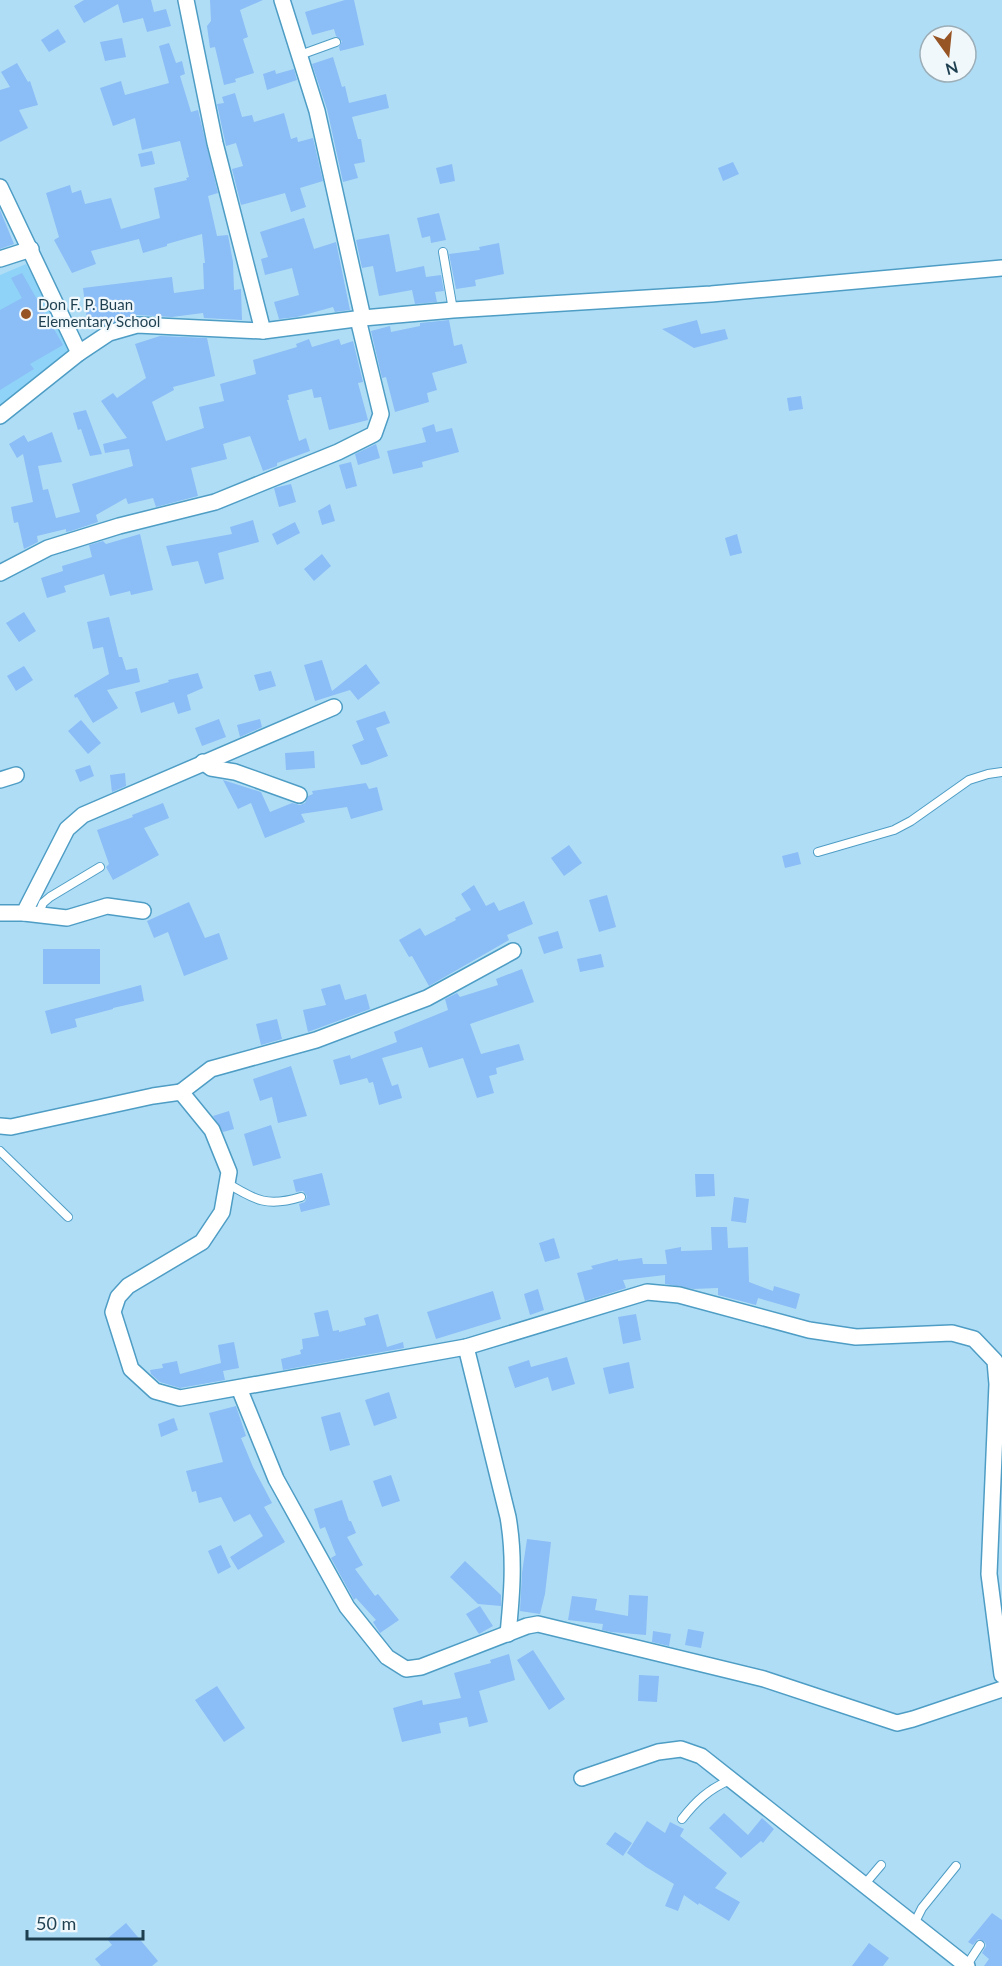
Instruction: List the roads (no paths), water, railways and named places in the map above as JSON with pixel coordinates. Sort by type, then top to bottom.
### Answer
[{"type":"street","points":[[186,0],[215,143],[263,331]]},
{"type":"street","points":[[0,573],[48,548],[118,526],[215,502],[338,452],[374,434],[381,414],[317,111],[282,0]]},
{"type":"street","points":[[0,187],[79,353]]},
{"type":"street","points":[[0,259],[31,249]]},
{"type":"street","points":[[0,416],[79,353],[109,333],[137,325],[263,331],[360,318],[453,310],[711,294],[1002,268]]},
{"type":"street","points":[[31,914],[67,829],[83,815],[334,707]]},
{"type":"street","points":[[204,762],[211,768],[235,772],[298,795]]},
{"type":"street","points":[[0,780],[16,775]]},
{"type":"street","points":[[0,913],[67,918],[107,906],[144,910]]},
{"type":"street","points":[[0,1126],[11,1127],[181,1092],[211,1070],[316,1040],[427,998],[513,951]]},
{"type":"street","points":[[181,1092],[212,1130],[229,1172],[222,1212],[202,1242],[128,1286],[118,1297],[113,1312],[131,1370],[155,1391],[180,1398],[466,1347],[647,1292],[679,1295],[809,1330],[856,1336],[952,1333],[974,1339],[998,1360],[989,1574],[1002,1675]]},
{"type":"street","points":[[466,1347],[513,1545],[513,1584],[508,1634]]},
{"type":"street","points":[[239,1388],[276,1479],[347,1607],[387,1657],[406,1669],[421,1667],[527,1626],[538,1624],[764,1678],[897,1723],[1002,1689]]},
{"type":"street","points":[[582,1778],[658,1752],[681,1749],[701,1756],[967,1966]]},
{"type":"lane","points":[[300,55],[336,42]]},
{"type":"lane","points":[[443,252],[453,310]]},
{"type":"lane","points":[[818,852],[894,830],[911,821],[969,780],[1002,772]]},
{"type":"lane","points":[[31,914],[50,897],[100,867]]},
{"type":"lane","points":[[0,1151],[68,1217]]},
{"type":"lane","points":[[227,1183],[244,1194],[275,1204],[301,1197]]},
{"type":"lane","points":[[681,1819],[694,1803],[711,1789],[730,1780]]},
{"type":"lane","points":[[864,1885],[881,1865]]},
{"type":"lane","points":[[914,1924],[922,1908],[956,1866]]},
{"type":"lane","points":[[967,1966],[980,1945]]},
{"type":"place","name":"Don F. P. Buan Elementary School","points":[[26,314]]}]
